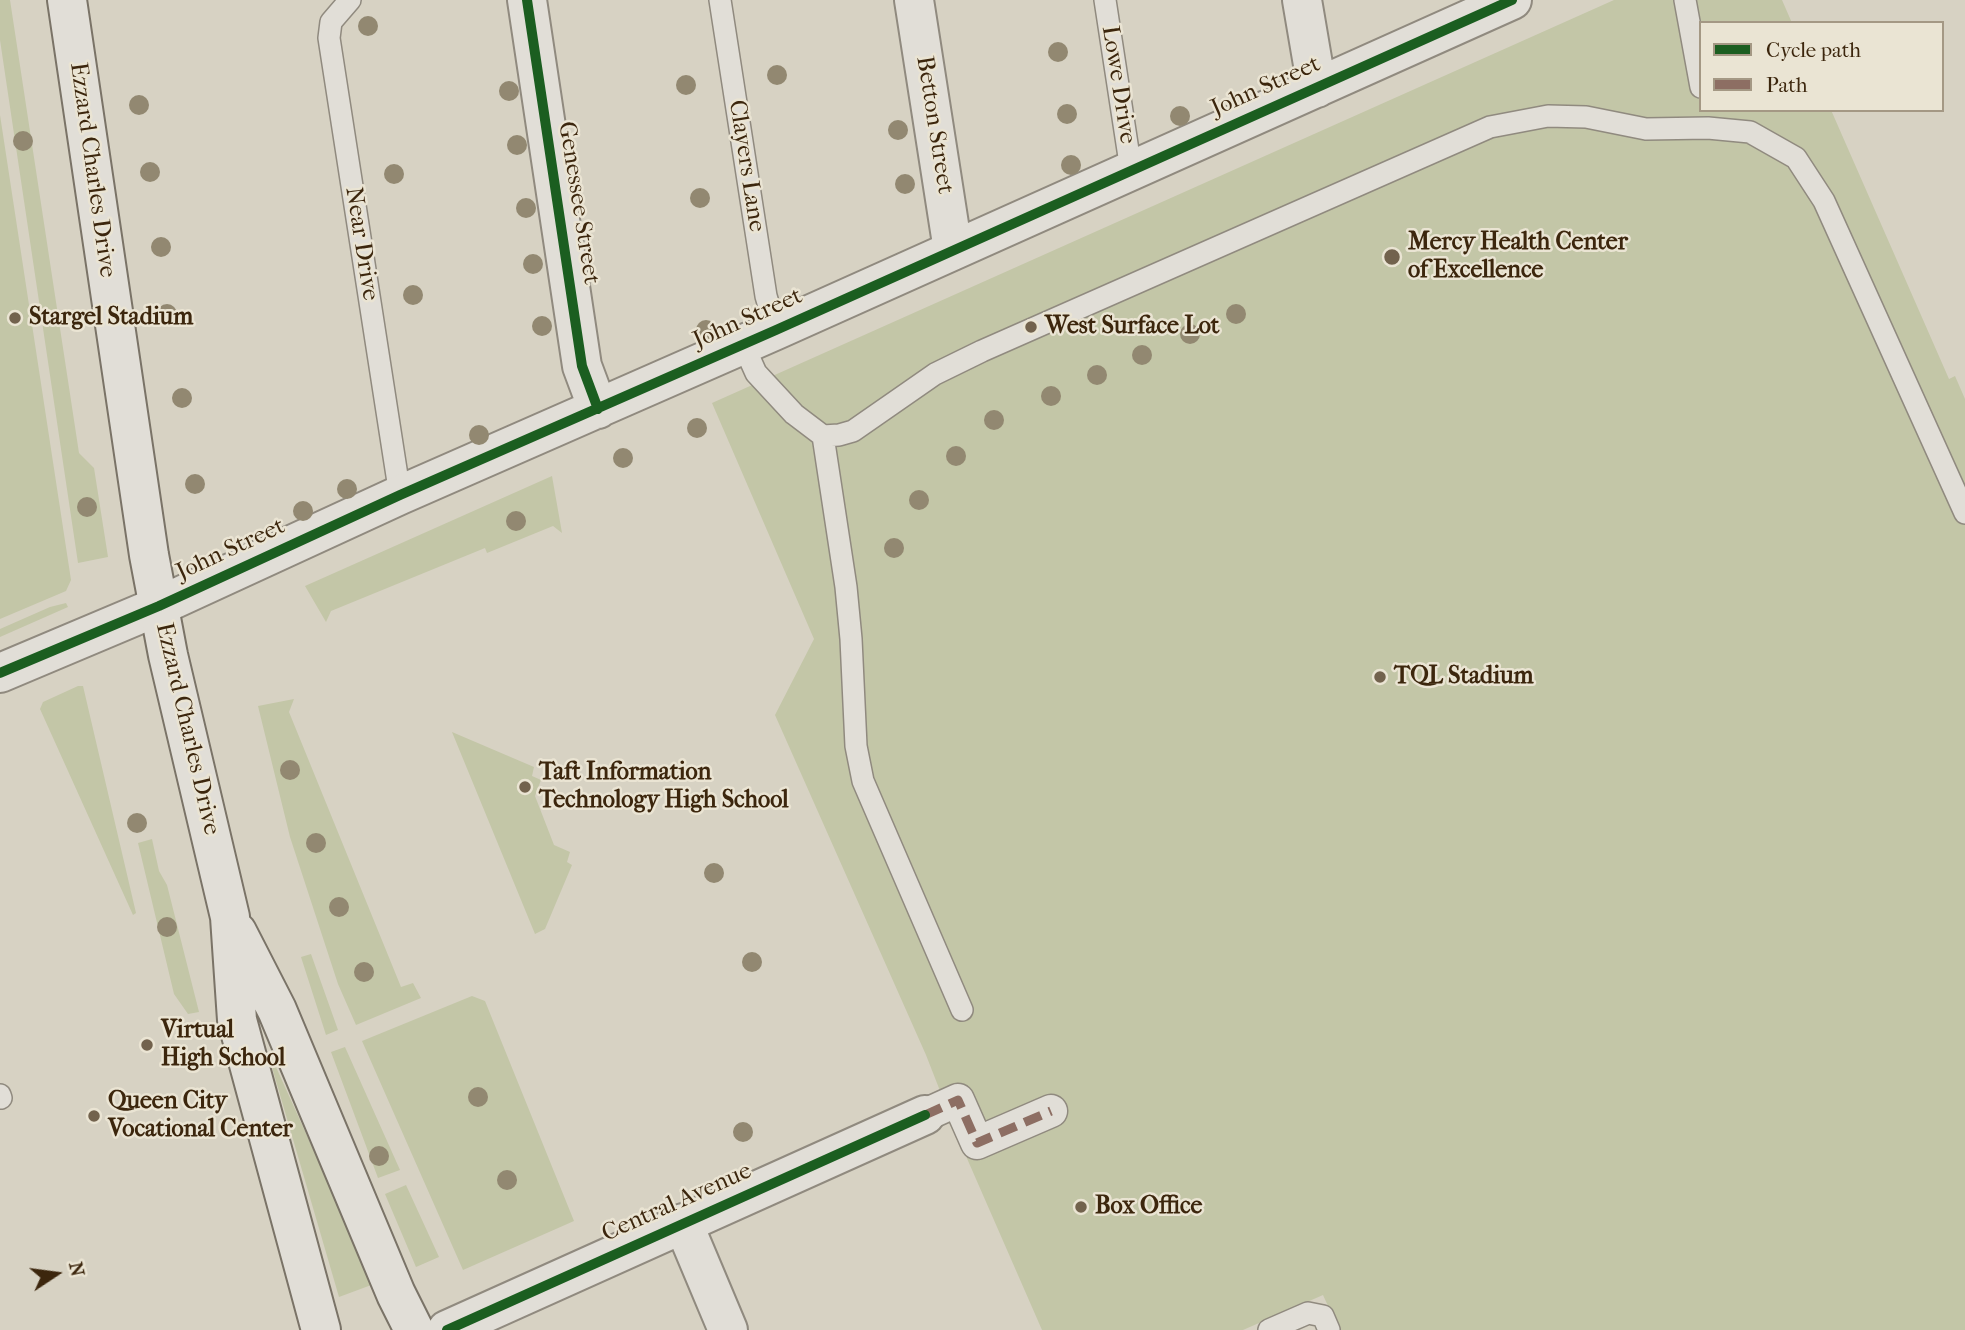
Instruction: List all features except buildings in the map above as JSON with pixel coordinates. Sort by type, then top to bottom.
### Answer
[{"type":"street","name":"Ezzard Charles Drive","points":[[67,0],[149,555],[168,655],[230,917],[237,1020],[321,1330]]},
{"type":"street","name":"Genessee Street","points":[[527,0],[582,366],[598,409]]},
{"type":"street","name":"Betton Street","points":[[914,0],[953,250]]},
{"type":"street","points":[[1302,0],[1317,88]]},
{"type":"street","name":"John Street","points":[[0,673],[159,606],[400,495],[1508,1]]},
{"type":"street","name":"Ezzard Charles Drive","points":[[230,917],[277,1010],[396,1294],[414,1330]]},
{"type":"street","points":[[925,1115],[958,1100],[977,1143],[1051,1111]]},
{"type":"street","name":"Central Avenue","points":[[447,1330],[925,1115]]},
{"type":"street","points":[[683,1223],[728,1330]]},
{"type":"lane","name":"Near Drive","points":[[350,0],[331,22],[329,38],[400,495]]},
{"type":"lane","name":"Clayers Lane","points":[[720,0],[766,296],[756,373],[801,420],[823,436]]},
{"type":"lane","name":"Lowe Drive","points":[[1105,0],[1132,170]]},
{"type":"lane","points":[[1685,0],[1699,76]]},
{"type":"lane","points":[[962,1010],[863,781],[856,746],[846,587],[823,436],[839,435],[853,430],[935,374],[1490,127],[1548,116],[1586,117],[1646,129],[1706,119],[1750,132],[1797,158],[1824,201],[1965,513]]},
{"type":"lane","points":[[1269,1330],[1308,1313],[1326,1323]]},
{"type":"green space","points":[[0,0],[10,0],[79,453],[94,468],[108,557],[78,563],[0,40]]},
{"type":"green space","name":"TQL Stadium","points":[[1614,0],[1782,0],[1791,21],[1699,21],[1699,112],[1832,112],[1949,379],[1955,376],[1965,399],[1965,1330],[1339,1330],[1323,1295],[1243,1330],[1042,1330],[962,1147],[926,1055],[775,715],[814,639],[712,403]]},
{"type":"green space","name":"Stargel Stadium","points":[[0,115],[71,580],[66,591],[0,619]]},
{"type":"green space","points":[[552,476],[562,533],[553,526],[487,553],[485,548],[331,611],[326,622],[305,586]]},
{"type":"green space","points":[[66,603],[68,607],[0,637],[0,629],[50,607]]},
{"type":"green space","points":[[83,686],[136,913],[133,915],[40,709],[43,702]]},
{"type":"green space","points":[[294,699],[289,712],[401,987],[413,983],[421,998],[356,1025],[338,984],[290,837],[258,706]]},
{"type":"green space","points":[[452,732],[534,767],[532,776],[541,780],[535,796],[554,845],[570,852],[567,862],[572,865],[545,929],[535,934]]},
{"type":"green space","points":[[152,839],[159,871],[167,885],[199,1012],[188,1014],[174,994],[138,843]]},
{"type":"green space","points":[[311,954],[338,1030],[326,1035],[301,957]]},
{"type":"green space","points":[[472,996],[485,1001],[574,1221],[463,1270],[362,1041]]},
{"type":"green space","points":[[345,1047],[400,1170],[378,1178],[331,1052]]},
{"type":"green space","points":[[271,1056],[374,1284],[339,1297],[269,1057]]},
{"type":"green space","points":[[406,1185],[439,1257],[416,1267],[385,1194]]},
{"type":"marked path","points":[[925,1115],[958,1100],[977,1143],[1051,1111]]},
{"type":"cycle path","points":[[527,0],[582,366],[598,409]]},
{"type":"cycle path","points":[[0,673],[159,606],[400,495],[776,330],[1512,0]]},
{"type":"cycle path","points":[[447,1330],[925,1115]]},
{"type":"place","name":"Mercy Health Center of Excellence","points":[[1392,257]]},
{"type":"place","name":"Stargel Stadium","points":[[15,318]]},
{"type":"place","name":"West Surface Lot","points":[[1031,327]]},
{"type":"place","name":"TQL Stadium","points":[[1380,677]]},
{"type":"place","name":"Taft Information Technology High School","points":[[525,787]]},
{"type":"place","name":"Virtual High School","points":[[147,1045]]},
{"type":"place","name":"Queen City Vocational Center","points":[[94,1116]]},
{"type":"place","name":"Box Office","points":[[1081,1207]]}]
